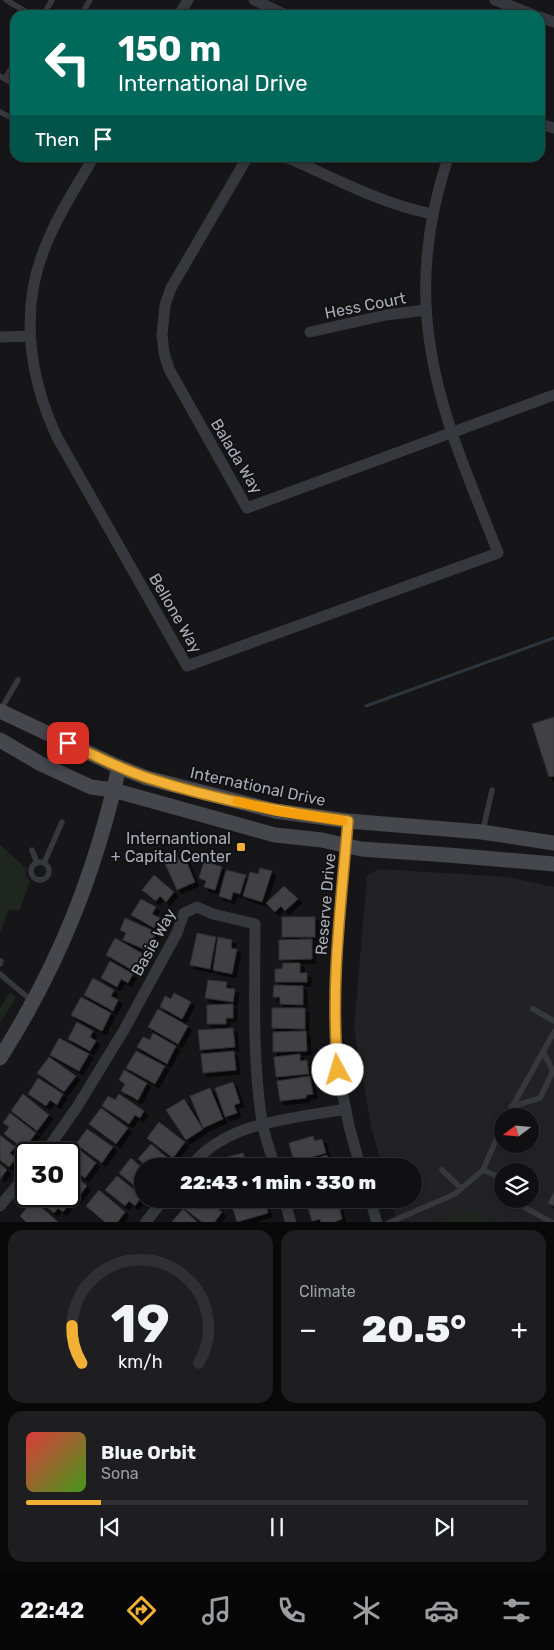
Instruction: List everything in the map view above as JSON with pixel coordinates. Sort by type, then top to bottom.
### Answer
[{"type":"main road","name":"International Drive","points":[[0,711],[118,767],[147,778],[275,811],[348,821],[482,832],[554,843]]},
{"type":"main road","points":[[0,740],[41,764],[91,787],[114,790],[275,834],[322,840],[361,849],[554,864]]},
{"type":"main road","points":[[0,1058],[33,1002],[57,956],[74,917],[96,853],[114,790],[118,767]]},
{"type":"street","points":[[254,0],[275,10]]},
{"type":"street","points":[[495,0],[521,10]]},
{"type":"street","name":"Bellone Way","points":[[91,162],[55,222],[45,247],[34,285],[30,336],[33,366],[37,386],[57,437],[187,666],[498,553],[453,433]]},
{"type":"street","name":"Balada Way","points":[[245,162],[171,288],[165,305],[162,335],[164,353],[175,381],[247,508],[554,395]]},
{"type":"street","points":[[297,162],[391,203],[432,214]]},
{"type":"street","points":[[447,162],[432,214],[427,249],[426,310],[434,369],[453,433]]},
{"type":"street","name":"Hess Court","points":[[310,332],[386,315],[426,310]]},
{"type":"street","points":[[0,337],[30,336]]},
{"type":"street","name":"Reserve Drive","points":[[348,821],[334,1005],[338,1070],[358,1158]]},
{"type":"street","name":"Basie Way","points":[[52,1142],[77,1107],[124,1030],[177,933],[184,912],[197,907],[213,914],[255,924],[255,1046],[257,1084],[263,1124],[273,1158]]},
{"type":"street","points":[[199,1158],[224,1138],[244,1130],[263,1124],[346,1109]]},
{"type":"street","points":[[0,1206],[15,1188]]},
{"type":"street","points":[[145,1222],[157,1208]]},
{"type":"street","points":[[287,1208],[291,1222]]},
{"type":"street","points":[[373,1208],[377,1222]]},
{"type":"lane","points":[[6,0],[23,10]]},
{"type":"lane","points":[[2,78],[10,68]]},
{"type":"lane","points":[[0,711],[18,680]]},
{"type":"lane","points":[[482,832],[492,790]]},
{"type":"lane","points":[[44,863],[62,822]]},
{"type":"lane","points":[[32,850],[37,863]]},
{"type":"lane","points":[[37,863],[44,863],[49,868],[48,875],[40,880],[36,879],[32,874],[32,868],[37,863]]},
{"type":"lane","points":[[0,974],[33,1002]]},
{"type":"lane","points":[[533,1010],[554,1021]]},
{"type":"lane","points":[[511,1107],[554,1032]]},
{"type":"lane","points":[[511,1107],[540,1098],[553,1071],[543,1051]]},
{"type":"lane","points":[[388,1222],[455,1194],[483,1170],[494,1145]]},
{"type":"lane","points":[[442,1170],[461,1188]]},
{"type":"lane","points":[[483,1170],[494,1175]]},
{"type":"lane","points":[[526,1208],[553,1222]]},
{"type":"shaded area","points":[[0,845],[26,868],[26,876],[30,882],[19,911],[9,909],[0,933]]},
{"type":"shaded area","points":[[378,869],[508,877],[554,887],[554,1222],[494,1222],[473,1209],[436,1222],[397,1222],[393,1208],[422,1208],[422,1158],[380,1158],[371,1126],[354,1029],[367,876]]},
{"type":"shaded area","points":[[10,992],[16,997],[0,1023],[0,1008]]},
{"type":"shaded area","points":[[473,1209],[494,1222],[436,1222]]},
{"type":"building","points":[[554,717],[554,776],[549,777],[532,724]]},
{"type":"building","points":[[176,854],[179,860],[185,858],[195,882],[177,890],[163,859]]},
{"type":"building","points":[[204,861],[222,867],[215,890],[204,887],[206,881],[199,878]]},
{"type":"building","points":[[260,868],[272,871],[262,902],[243,896],[250,872],[258,874]]},
{"type":"building","points":[[226,870],[246,875],[240,894],[233,892],[231,900],[219,896]]},
{"type":"building","points":[[154,875],[174,892],[166,902],[160,896],[156,901],[142,890]]},
{"type":"building","points":[[284,886],[298,899],[285,911],[281,906],[275,912],[266,903]]},
{"type":"building","points":[[141,899],[156,907],[152,914],[160,918],[154,928],[131,915]]},
{"type":"building","points":[[282,917],[315,917],[315,937],[282,937]]},
{"type":"building","points":[[125,918],[156,932],[148,951],[123,940],[126,933],[120,930]]},
{"type":"building","points":[[197,933],[216,937],[210,969],[190,965]]},
{"type":"building","points":[[218,937],[232,940],[231,948],[237,949],[232,974],[213,970]]},
{"type":"building","points":[[115,938],[143,954],[134,971],[106,955]]},
{"type":"building","points":[[312,939],[312,959],[279,960],[279,940]]},
{"type":"building","points":[[110,961],[133,974],[128,983],[121,979],[117,987],[101,978]]},
{"type":"building","points":[[283,963],[300,963],[300,973],[307,973],[307,982],[275,982],[275,969],[282,969]]},
{"type":"building","points":[[93,978],[114,990],[111,996],[118,1000],[113,1011],[84,995]]},
{"type":"building","points":[[208,980],[227,982],[226,988],[235,989],[233,1002],[205,998]]},
{"type":"building","points":[[274,985],[303,986],[303,1005],[280,1004],[280,997],[273,997]]},
{"type":"building","points":[[174,993],[191,1002],[182,1019],[160,1007],[165,996],[171,999]]},
{"type":"building","points":[[81,997],[111,1013],[102,1031],[71,1015]]},
{"type":"building","points":[[233,1004],[233,1018],[226,1018],[226,1024],[207,1024],[207,1005]]},
{"type":"building","points":[[272,1008],[305,1008],[305,1029],[272,1028]]},
{"type":"building","points":[[158,1009],[188,1026],[178,1044],[148,1027]]},
{"type":"building","points":[[77,1022],[93,1031],[90,1037],[96,1041],[90,1051],[68,1039]]},
{"type":"building","points":[[233,1028],[235,1047],[200,1050],[198,1030]]},
{"type":"building","points":[[306,1031],[307,1051],[273,1052],[273,1032]]},
{"type":"building","points":[[153,1033],[176,1046],[167,1064],[137,1047],[143,1037],[150,1040]]},
{"type":"building","points":[[59,1038],[89,1054],[79,1071],[50,1055]]},
{"type":"building","points":[[136,1051],[165,1066],[155,1084],[126,1068]]},
{"type":"building","points":[[234,1051],[236,1070],[203,1073],[201,1054]]},
{"type":"building","points":[[300,1054],[300,1061],[307,1060],[309,1074],[276,1077],[274,1057]]},
{"type":"building","points":[[49,1057],[76,1076],[64,1092],[37,1073]]},
{"type":"building","points":[[124,1070],[147,1083],[138,1100],[121,1091],[125,1084],[119,1080]]},
{"type":"building","points":[[310,1076],[313,1094],[306,1095],[306,1098],[280,1101],[277,1081]]},
{"type":"building","points":[[38,1078],[63,1094],[57,1105],[50,1100],[46,1106],[28,1094]]},
{"type":"building","points":[[233,1082],[240,1103],[234,1105],[237,1113],[225,1117],[215,1088]]},
{"type":"building","points":[[210,1088],[223,1119],[203,1128],[190,1096]]},
{"type":"building","points":[[23,1094],[49,1115],[37,1131],[11,1111]]},
{"type":"building","points":[[119,1094],[144,1111],[140,1118],[135,1115],[129,1124],[102,1106],[108,1096],[115,1100]]},
{"type":"building","points":[[184,1099],[203,1129],[186,1140],[166,1110]]},
{"type":"building","points":[[101,1108],[128,1128],[116,1144],[89,1124]]},
{"type":"building","points":[[10,1113],[36,1133],[29,1142],[15,1142],[4,1134],[9,1127],[3,1123]]},
{"type":"building","points":[[159,1122],[185,1142],[173,1158],[147,1138]]},
{"type":"building","points":[[87,1129],[113,1147],[102,1163],[80,1147],[80,1142],[77,1142]]},
{"type":"building","points":[[0,1135],[15,1147],[10,1153],[15,1159],[9,1167],[0,1160]]},
{"type":"building","points":[[313,1136],[315,1141],[322,1139],[326,1153],[308,1158],[293,1158],[289,1143]]},
{"type":"building","points":[[151,1144],[167,1158],[139,1158]]},
{"type":"building","points":[[80,1150],[96,1163],[85,1178],[80,1174]]},
{"type":"building","points":[[243,1153],[244,1158],[224,1158]]},
{"type":"building","points":[[327,1155],[328,1158],[317,1158]]},
{"type":"building","points":[[131,1158],[134,1161],[134,1185],[119,1173]]},
{"type":"building","points":[[0,1164],[7,1170],[0,1179]]},
{"type":"building","points":[[117,1176],[134,1190],[134,1205],[129,1201],[125,1206],[105,1190]]},
{"type":"building","points":[[80,1180],[87,1186],[80,1195]]},
{"type":"building","points":[[99,1190],[125,1212],[118,1222],[105,1222],[86,1206]]},
{"type":"building","points":[[554,1192],[554,1206],[548,1203]]},
{"type":"building","points":[[27,1207],[41,1207],[58,1222],[26,1222],[20,1216]]},
{"type":"building","points":[[46,1207],[67,1207],[63,1212],[58,1208],[54,1213]]},
{"type":"building","points":[[184,1208],[217,1208],[222,1212],[215,1222],[202,1222]]},
{"type":"building","points":[[233,1208],[267,1208],[268,1213],[237,1222]]},
{"type":"building","points":[[308,1208],[339,1208],[342,1219],[334,1222],[321,1222],[320,1219],[312,1221]]},
{"type":"building","points":[[183,1209],[197,1222],[172,1222]]},
{"type":"waterway","points":[[366,706],[554,638]]},
{"type":"slow traffic","points":[[237,801],[275,811],[343,821]]},
{"type":"place","name":"Internantional + Capital Center","points":[[241,847]]},
{"type":"route","points":[[68,743],[118,767],[181,788],[275,811],[348,821],[335,975],[334,1021],[338,1070]]}]
